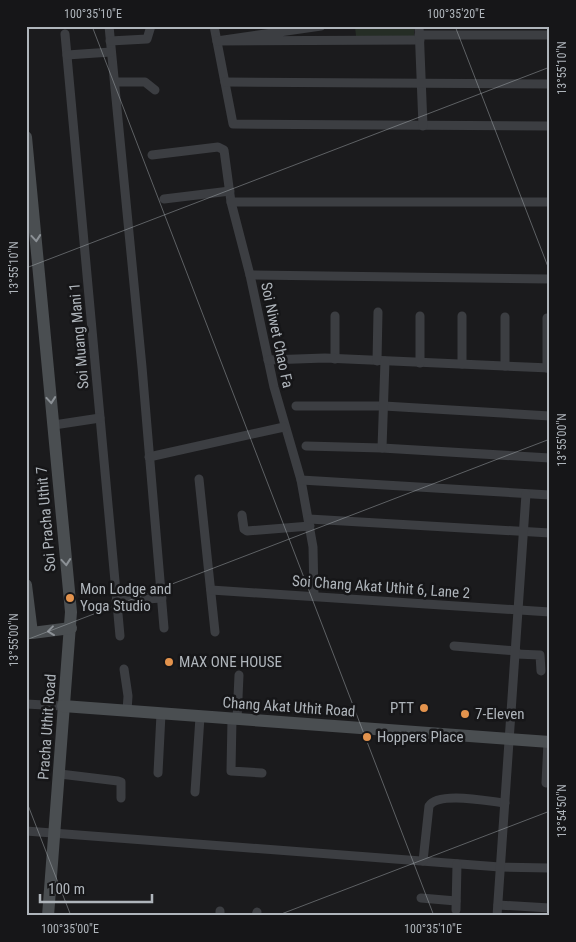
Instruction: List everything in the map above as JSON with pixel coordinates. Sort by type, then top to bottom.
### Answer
[{"type":"street","points":[[109,26],[164,628]]},
{"type":"street","points":[[110,41],[146,39],[151,27],[159,26]]},
{"type":"street","points":[[214,26],[232,124],[550,126]]},
{"type":"street","points":[[217,41],[321,26]]},
{"type":"street","name":"Soi Muang Mani 1","points":[[64,34],[68,55],[120,636]]},
{"type":"street","points":[[217,41],[419,34],[550,35]]},
{"type":"street","points":[[419,34],[423,126]]},
{"type":"street","points":[[68,55],[111,52]]},
{"type":"street","points":[[114,82],[145,82],[155,90]]},
{"type":"street","points":[[225,82],[422,85],[550,84]]},
{"type":"street","name":"Soi Pracha Uthit 7","points":[[26,137],[54,425],[71,628]]},
{"type":"street","name":"Soi Niwet Chao Fa","points":[[152,155],[218,147],[224,150],[231,202],[250,275],[284,427],[301,480],[313,546],[314,596]]},
{"type":"street","points":[[164,199],[230,191]]},
{"type":"street","points":[[231,202],[550,202]]},
{"type":"street","points":[[250,275],[550,279]]},
{"type":"street","points":[[378,312],[384,406],[382,448]]},
{"type":"street","points":[[335,316],[335,359]]},
{"type":"street","points":[[420,316],[420,362]]},
{"type":"street","points":[[462,316],[462,364]]},
{"type":"street","points":[[505,317],[505,366]]},
{"type":"street","points":[[268,360],[335,359],[548,368],[547,318]]},
{"type":"street","points":[[296,406],[384,406],[550,416]]},
{"type":"street","points":[[54,425],[100,418]]},
{"type":"street","points":[[149,457],[284,427]]},
{"type":"street","points":[[306,446],[382,448],[550,458]]},
{"type":"street","points":[[199,478],[215,632]]},
{"type":"street","points":[[301,480],[550,495]]},
{"type":"street","points":[[497,916],[526,494]]},
{"type":"street","points":[[242,515],[244,528],[247,531],[309,523],[550,533]]},
{"type":"street","points":[[26,585],[29,634],[71,628]]},
{"type":"street","name":"Soi Chang Akat Uthit 6, Lane 2","points":[[211,590],[550,612]]},
{"type":"street","points":[[116,600],[162,598]]},
{"type":"street","name":"Pracha Uthit Road","points":[[48,916],[60,774],[63,706],[71,628]]},
{"type":"street","points":[[454,646],[540,655],[541,671]]},
{"type":"street","points":[[124,668],[128,696],[127,711]]},
{"type":"street","points":[[239,675],[231,771],[262,774]]},
{"type":"street","name":"Chang Akat Uthit Road","points":[[26,704],[549,742]]},
{"type":"street","points":[[158,773],[162,714]]},
{"type":"street","points":[[195,792],[200,717]]},
{"type":"street","points":[[546,783],[549,742]]},
{"type":"street","points":[[60,774],[121,782],[121,798]]},
{"type":"street","points":[[424,861],[429,806],[432,801],[442,797],[505,803]]},
{"type":"street","points":[[26,831],[457,864],[550,868]]},
{"type":"street","points":[[422,898],[456,905],[457,864]]},
{"type":"street","points":[[498,905],[550,908]]},
{"type":"shaded area","points":[[414,26],[414,37],[356,36],[355,27]]},
{"type":"place","name":"Mon Lodge and Yoga Studio","points":[[70,598]]},
{"type":"place","name":"MAX ONE HOUSE","points":[[169,662]]},
{"type":"place","name":"PTT","points":[[424,708]]},
{"type":"place","name":"7-Eleven","points":[[465,714]]},
{"type":"place","name":"Hoppers Place","points":[[367,737]]}]
